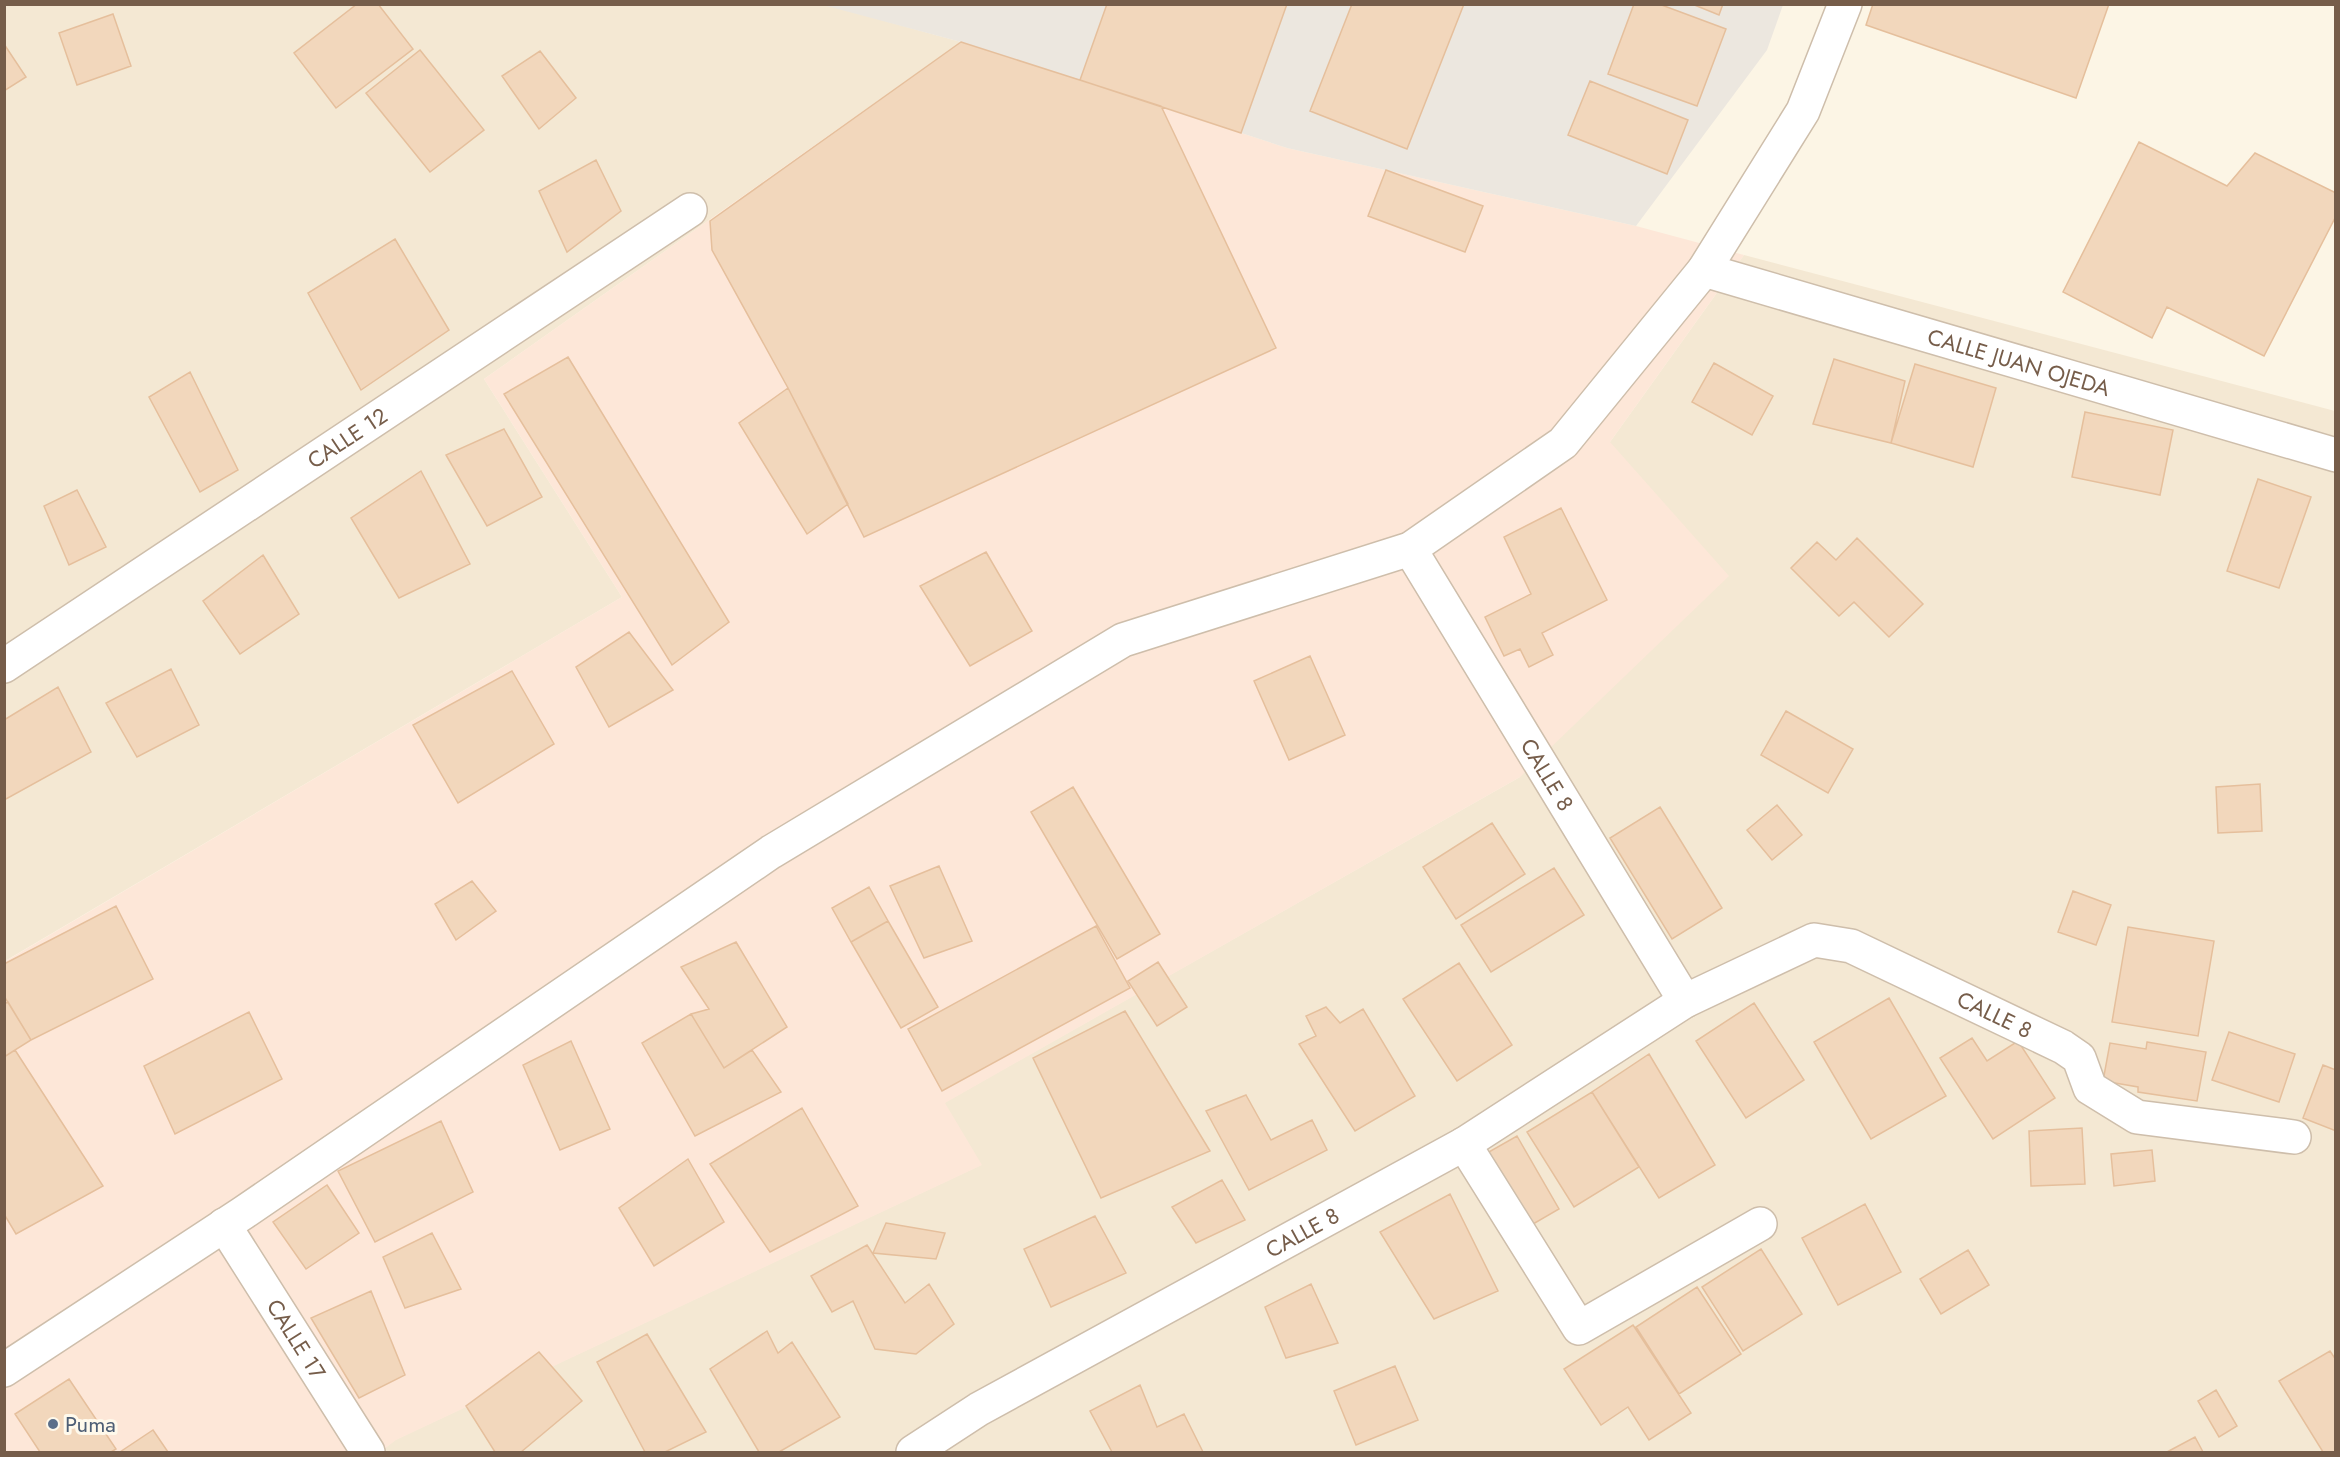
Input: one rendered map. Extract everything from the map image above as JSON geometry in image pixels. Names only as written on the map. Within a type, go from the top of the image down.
[{"type":"street","points":[[4,1370],[224,1226],[771,852],[1123,640],[1410,549],[1563,443],[1704,270],[1803,111],[1845,4]]},
{"type":"street","name":"CALLE 12","points":[[4,666],[690,210]]},
{"type":"street","name":"CALLE JUAN OJEDA","points":[[1704,270],[2336,455]]},
{"type":"street","name":"CALLE 8","points":[[1410,549],[1685,1000]]},
{"type":"street","name":"CALLE 8","points":[[913,1452],[979,1409],[1464,1144],[1685,1000],[1814,940],[1851,946],[2063,1047],[2079,1058],[2090,1088],[2138,1117],[2294,1137]]},
{"type":"street","points":[[1464,1144],[1579,1328],[1760,1224]]},
{"type":"street","name":"CALLE 17","points":[[224,1226],[368,1452]]},
{"type":"shaded area","points":[[823,4],[961,42],[484,379],[622,597],[5,961],[4,5]]},
{"type":"shaded area","points":[[823,5],[1783,5],[1767,50],[1636,226],[1287,148],[961,42]]},
{"type":"shaded area","points":[[961,42],[1287,148],[1636,226],[1744,255],[1610,442],[1729,576],[1520,777],[945,1103],[982,1165],[396,1440],[380,1452],[5,1452],[4,962],[622,597],[484,379]]},
{"type":"shaded area","points":[[1744,255],[2335,411],[2335,1452],[380,1452],[395,1440],[981,1165],[944,1103],[1520,777],[1610,442]]},
{"type":"building","points":[[357,4],[378,4],[413,49],[336,108],[294,53]]},
{"type":"building","points":[[1107,4],[1287,4],[1241,133],[1080,80]]},
{"type":"building","points":[[1352,4],[1464,4],[1407,149],[1310,111]]},
{"type":"building","points":[[1634,4],[1659,4],[1726,29],[1697,106],[1608,74]]},
{"type":"building","points":[[1692,4],[1723,4],[1719,15]]},
{"type":"building","points":[[1873,4],[2109,4],[2076,98],[1866,25]]},
{"type":"building","points":[[113,14],[131,66],[77,85],[59,33]]},
{"type":"building","points":[[961,42],[1161,106],[1276,348],[864,537],[788,388],[712,250],[710,221]]},
{"type":"building","points":[[4,44],[26,77],[4,91]]},
{"type":"building","points":[[420,50],[484,130],[430,172],[366,93]]},
{"type":"building","points":[[540,51],[576,98],[539,129],[502,76]]},
{"type":"building","points":[[1590,81],[1688,120],[1667,174],[1568,135]]},
{"type":"building","points":[[2139,142],[2227,186],[2255,153],[2336,193],[2336,216],[2264,356],[2167,307],[2152,338],[2063,292]]},
{"type":"building","points":[[596,160],[621,211],[567,252],[539,191]]},
{"type":"building","points":[[1386,170],[1483,206],[1465,252],[1368,216]]},
{"type":"building","points":[[395,239],[449,330],[361,390],[308,293]]},
{"type":"building","points":[[568,357],[729,622],[672,665],[504,394]]},
{"type":"building","points":[[1834,359],[1905,381],[1891,443],[1813,424]]},
{"type":"building","points":[[1714,363],[1773,396],[1752,435],[1692,402]]},
{"type":"building","points":[[1915,364],[1996,388],[1973,467],[1891,443]]},
{"type":"building","points":[[190,372],[238,470],[200,492],[149,397]]},
{"type":"building","points":[[788,388],[848,504],[807,534],[739,423]]},
{"type":"building","points":[[2085,412],[2173,430],[2160,495],[2072,477]]},
{"type":"building","points":[[504,429],[542,497],[487,526],[446,455]]},
{"type":"building","points":[[421,471],[470,564],[399,598],[351,518]]},
{"type":"building","points":[[2258,479],[2311,497],[2279,588],[2227,571]]},
{"type":"building","points":[[77,490],[106,547],[69,565],[44,506]]},
{"type":"building","points":[[1561,508],[1607,600],[1542,633],[1553,655],[1529,667],[1520,649],[1504,656],[1485,617],[1531,594],[1504,537]]},
{"type":"building","points":[[1857,538],[1923,604],[1889,637],[1854,602],[1839,616],[1791,568],[1817,542],[1836,560]]},
{"type":"building","points":[[986,552],[1032,631],[970,666],[920,586]]},
{"type":"building","points":[[263,555],[299,614],[240,654],[203,601]]},
{"type":"building","points":[[629,632],[673,690],[609,727],[576,667]]},
{"type":"building","points":[[1310,656],[1345,735],[1289,760],[1254,681]]},
{"type":"building","points":[[171,669],[199,725],[137,757],[106,703]]},
{"type":"building","points":[[512,671],[554,744],[458,803],[413,725]]},
{"type":"building","points":[[58,687],[91,752],[6,799],[4,796],[4,720]]},
{"type":"building","points":[[1786,711],[1853,749],[1828,793],[1761,755]]},
{"type":"building","points":[[2260,784],[2262,831],[2218,833],[2216,787]]},
{"type":"building","points":[[1073,787],[1160,934],[1117,959],[1031,812]]},
{"type":"building","points":[[1777,805],[1802,835],[1772,860],[1747,830]]},
{"type":"building","points":[[1660,807],[1722,908],[1672,939],[1610,838]]},
{"type":"building","points":[[1492,823],[1525,874],[1456,919],[1423,867]]},
{"type":"building","points":[[939,866],[972,941],[924,958],[890,886]]},
{"type":"building","points":[[1554,868],[1584,915],[1491,972],[1461,925]]},
{"type":"building","points":[[472,881],[496,911],[456,940],[435,904]]},
{"type":"building","points":[[869,887],[888,921],[851,942],[832,908]]},
{"type":"building","points":[[2073,891],[2111,905],[2096,945],[2058,932]]},
{"type":"building","points":[[116,906],[153,979],[31,1040],[4,996],[4,964]]},
{"type":"building","points":[[888,921],[938,1007],[901,1028],[851,942]]},
{"type":"building","points":[[1096,926],[1130,988],[942,1091],[908,1029]]},
{"type":"building","points":[[2128,927],[2214,941],[2198,1036],[2112,1022]]},
{"type":"building","points":[[736,942],[787,1027],[724,1068],[691,1014],[709,1009],[681,967]]},
{"type":"building","points":[[1158,962],[1187,1007],[1157,1026],[1128,981]]},
{"type":"building","points":[[1459,963],[1512,1045],[1457,1081],[1403,999]]},
{"type":"building","points":[[1889,998],[1946,1096],[1871,1139],[1814,1042]]},
{"type":"building","points":[[8,1002],[31,1040],[4,1057],[4,1004]]},
{"type":"building","points":[[1754,1003],[1804,1080],[1746,1118],[1696,1041]]},
{"type":"building","points":[[1326,1007],[1340,1023],[1363,1009],[1415,1096],[1355,1131],[1299,1044],[1316,1036],[1306,1016]]},
{"type":"building","points":[[1125,1011],[1210,1151],[1101,1198],[1033,1058]]},
{"type":"building","points":[[249,1012],[282,1079],[175,1134],[144,1066]]},
{"type":"building","points":[[691,1014],[724,1068],[752,1050],[781,1092],[695,1136],[642,1043]]},
{"type":"building","points":[[2229,1032],[2295,1054],[2279,1102],[2212,1080]]},
{"type":"building","points":[[1972,1038],[1987,1061],[2018,1041],[2055,1098],[1993,1139],[1940,1058]]},
{"type":"building","points":[[571,1041],[610,1129],[560,1150],[523,1065]]},
{"type":"building","points":[[2147,1042],[2206,1052],[2197,1101],[2138,1092],[2138,1087],[2103,1081],[2110,1043],[2146,1049]]},
{"type":"building","points":[[15,1050],[103,1186],[16,1234],[4,1214],[4,1057]]},
{"type":"building","points":[[1649,1054],[1715,1165],[1659,1198],[1592,1092]]},
{"type":"building","points":[[2323,1065],[2336,1070],[2336,1131],[2303,1118]]},
{"type":"building","points":[[1592,1092],[1639,1167],[1574,1207],[1527,1132]]},
{"type":"building","points":[[1246,1095],[1271,1140],[1312,1120],[1327,1150],[1249,1190],[1206,1111]]},
{"type":"building","points":[[802,1108],[858,1206],[770,1252],[710,1164]]},
{"type":"building","points":[[441,1121],[473,1192],[375,1242],[338,1171]]},
{"type":"building","points":[[2082,1128],[2085,1184],[2031,1186],[2029,1131]]},
{"type":"building","points":[[1517,1136],[1559,1209],[1528,1227],[1487,1153]]},
{"type":"building","points":[[2152,1150],[2155,1181],[2114,1186],[2111,1154]]},
{"type":"building","points":[[688,1159],[724,1222],[654,1266],[619,1208]]},
{"type":"building","points":[[1222,1180],[1245,1220],[1196,1243],[1172,1207]]},
{"type":"building","points":[[327,1185],[359,1233],[306,1269],[273,1222]]},
{"type":"building","points":[[1450,1194],[1498,1291],[1434,1319],[1380,1232]]},
{"type":"building","points":[[1865,1204],[1901,1272],[1838,1305],[1802,1238]]},
{"type":"building","points":[[1095,1216],[1126,1273],[1051,1307],[1024,1249]]},
{"type":"building","points":[[886,1223],[945,1233],[936,1259],[873,1253]]},
{"type":"building","points":[[432,1233],[461,1289],[405,1308],[383,1257]]},
{"type":"building","points":[[867,1245],[905,1303],[929,1284],[954,1324],[916,1354],[875,1349],[853,1301],[832,1312],[811,1276]]},
{"type":"building","points":[[1761,1249],[1802,1314],[1743,1351],[1702,1287]]},
{"type":"building","points":[[1968,1250],[1989,1285],[1941,1314],[1920,1279]]},
{"type":"building","points":[[1311,1284],[1338,1343],[1286,1358],[1265,1307]]},
{"type":"building","points":[[1697,1287],[1741,1354],[1679,1394],[1636,1327]]},
{"type":"building","points":[[371,1291],[405,1375],[359,1398],[311,1318]]},
{"type":"building","points":[[1633,1325],[1691,1413],[1649,1440],[1628,1407],[1601,1425],[1564,1369]]},
{"type":"building","points":[[767,1331],[778,1353],[792,1342],[840,1417],[779,1452],[759,1452],[710,1369]]},
{"type":"building","points":[[647,1334],[706,1432],[665,1452],[645,1452],[597,1362]]},
{"type":"building","points":[[2330,1351],[2336,1360],[2336,1452],[2323,1452],[2279,1381]]},
{"type":"building","points":[[539,1352],[582,1401],[521,1452],[495,1452],[466,1406]]},
{"type":"building","points":[[1395,1366],[1418,1420],[1356,1445],[1334,1391]]},
{"type":"building","points":[[69,1379],[116,1449],[111,1452],[40,1452],[15,1414]]},
{"type":"building","points":[[1140,1385],[1157,1427],[1184,1414],[1203,1452],[1112,1452],[1090,1411]]},
{"type":"building","points":[[2216,1390],[2237,1426],[2219,1437],[2198,1401]]},
{"type":"building","points":[[153,1430],[168,1452],[120,1452]]},
{"type":"building","points":[[2195,1437],[2203,1452],[2167,1452]]},
{"type":"place","name":"Puma","points":[[53,1424]]}]
